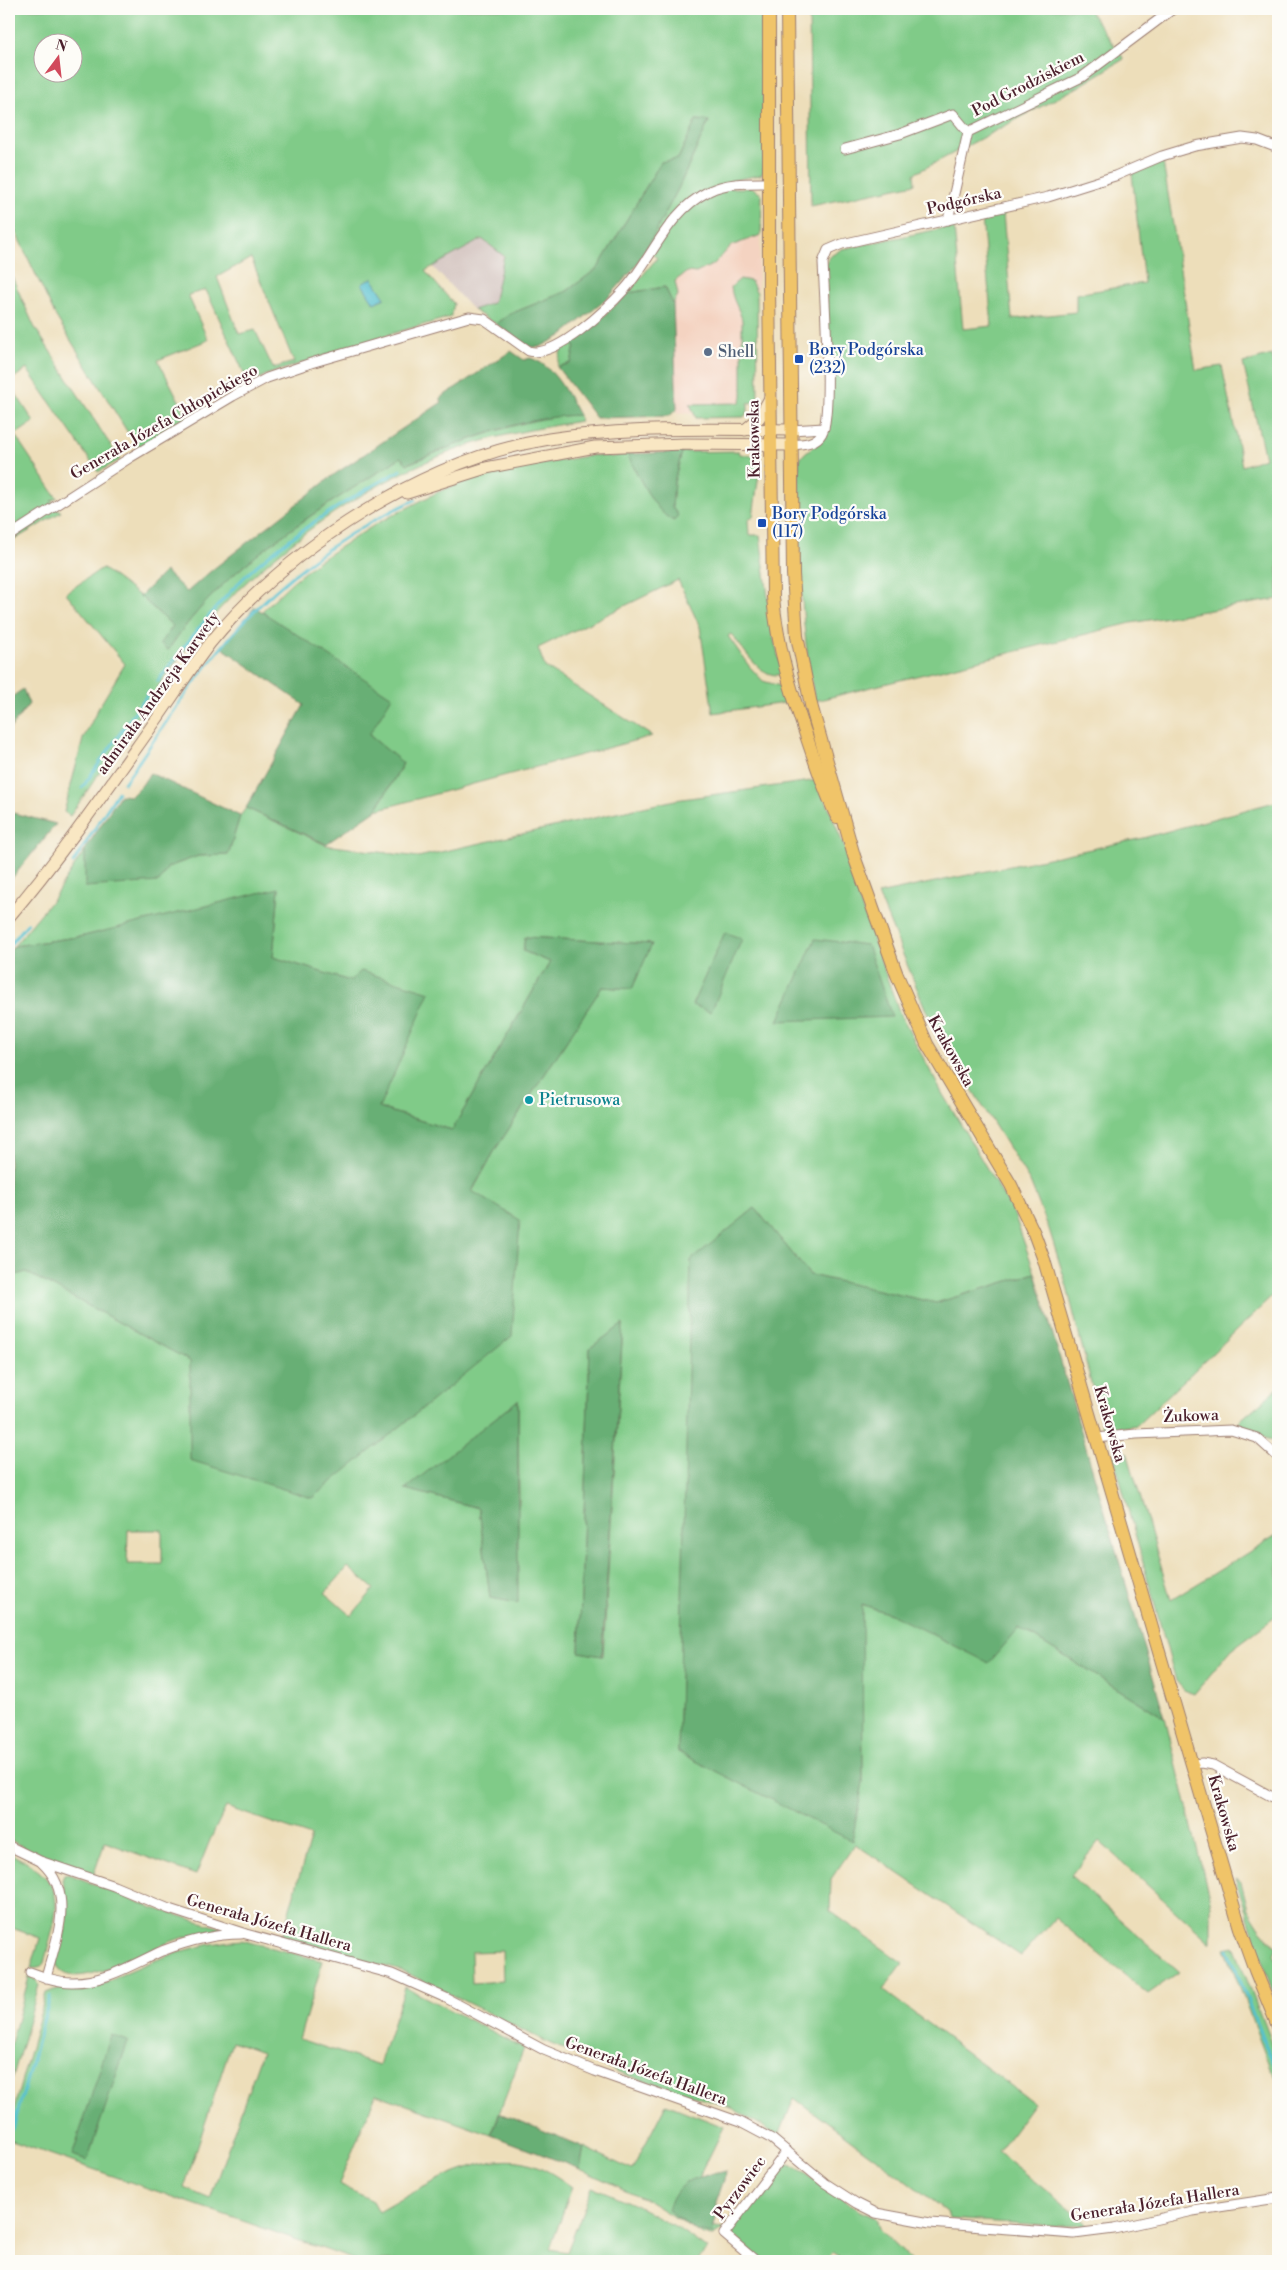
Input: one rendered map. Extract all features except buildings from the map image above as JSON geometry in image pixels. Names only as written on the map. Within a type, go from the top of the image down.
[{"type":"main road","name":"Krakowska","points":[[770,9],[770,444],[772,585],[778,644],[814,759],[854,856],[904,993],[920,1031],[1011,1185],[1034,1233],[1052,1284],[1098,1438],[1240,1928],[1254,1970],[1278,2026]]},
{"type":"main road","name":"Krakowska","points":[[786,9],[793,574],[797,636],[811,705],[854,856]]},
{"type":"main road","points":[[745,430],[759,418],[770,398]]},
{"type":"main road","name":"admirała Andrzeja Karwety","points":[[9,917],[58,859],[211,643],[241,608],[301,555],[332,533],[418,481],[450,467],[499,451],[546,440],[620,432],[791,430]]},
{"type":"main road","name":"admirała Andrzeja Karwety","points":[[386,500],[486,468],[594,448],[791,444]]},
{"type":"street","name":"Pod Grodziskiem","points":[[968,132],[1082,77],[1174,9]]},
{"type":"street","name":"Pod Grodziskiem","points":[[845,149],[900,134],[953,114],[968,132]]},
{"type":"street","name":"Pod Grodziskiem","points":[[948,220],[968,132]]},
{"type":"street","name":"Podgórska","points":[[824,428],[827,414],[823,262],[828,250],[842,244],[1048,197],[1115,176],[1162,156],[1195,146],[1242,138],[1257,140],[1278,148]]},
{"type":"street","name":"Generała Józefa Chłopickiego","points":[[9,536],[87,484],[233,396],[267,378],[290,370],[469,317],[484,320],[522,347],[537,352],[550,349],[576,333],[625,289],[658,238],[687,206],[709,191],[730,184],[769,183]]},
{"type":"street","points":[[791,430],[824,428],[822,434],[814,441],[791,444]]},
{"type":"street","name":"Żukowa","points":[[1098,1438],[1136,1434],[1231,1430],[1256,1438],[1278,1457]]},
{"type":"street","points":[[1193,1764],[1213,1765],[1278,1800]]},
{"type":"street","name":"Generała Józefa Hallera","points":[[9,1846],[40,1861],[114,1886],[169,1909],[246,1934],[392,1974],[446,1998],[544,2050],[595,2072],[740,2122],[760,2132],[787,2151],[825,2183],[876,2213],[930,2224],[1081,2233],[1114,2229],[1193,2211],[1278,2198]]},
{"type":"street","points":[[40,1861],[54,1876],[62,1902],[62,1916],[46,1978]]},
{"type":"street","points":[[30,1972],[60,1981],[87,1981],[110,1975],[197,1939],[225,1934],[246,1934]]},
{"type":"street","name":"Pyrzowiec","points":[[756,2261],[724,2234],[787,2151]]},
{"type":"shaded area","name":"Shell","points":[[761,235],[757,293],[754,285],[740,279],[731,287],[734,302],[740,310],[742,320],[742,397],[740,402],[691,409],[694,414],[677,413],[673,304],[678,295],[675,281],[687,272],[696,273],[714,264],[731,246]]},
{"type":"shaded area","points":[[482,239],[504,255],[493,303],[473,310],[432,266]]},
{"type":"green space","points":[[9,9],[727,9],[727,11],[732,9],[762,9],[764,172],[760,175],[729,181],[729,188],[753,188],[762,195],[761,235],[731,246],[714,264],[696,273],[687,272],[675,281],[678,295],[673,304],[665,287],[628,293],[657,258],[645,248],[678,189],[709,121],[696,120],[678,159],[661,162],[598,268],[567,291],[510,314],[496,324],[473,310],[493,303],[504,256],[482,239],[425,271],[454,304],[451,317],[387,335],[266,375],[249,384],[206,290],[188,295],[208,340],[158,360],[189,420],[138,449],[55,315],[9,218]],"holes":[[[251,258],[294,362],[273,368],[255,330],[239,334],[217,277]]]},
{"type":"green space","points":[[809,9],[1088,9],[1124,59],[1078,87],[914,174],[915,184],[811,206]]},
{"type":"green space","points":[[696,120],[709,121],[678,189],[635,267],[608,298],[561,336],[540,347],[529,347],[496,324],[510,314],[567,291],[598,268],[661,162],[678,159]]},
{"type":"green space","points":[[1163,162],[1196,370],[1222,366],[1242,466],[1265,458],[1243,363],[1272,355],[1276,376],[1278,376],[1278,599],[1131,623],[815,701],[806,641],[801,581],[799,461],[806,452],[825,437],[830,426],[826,264],[829,257],[842,249],[954,226],[963,329],[992,326],[982,218],[1003,213],[1012,319],[1076,312],[1076,294],[1144,283],[1132,174]]},
{"type":"green space","points":[[9,270],[34,326],[120,460],[98,472],[27,369],[9,381]]},
{"type":"green space","points":[[740,279],[751,281],[757,293],[758,402],[748,403],[748,411],[744,417],[696,418],[690,404],[736,403],[740,402],[742,397],[742,320],[731,287]]},
{"type":"green space","points":[[665,287],[673,304],[677,409],[669,416],[596,418],[557,367],[571,363],[575,346],[569,342],[605,315],[628,293]]},
{"type":"green space","points":[[569,342],[575,346],[571,363],[557,367],[561,351]]},
{"type":"green space","points":[[511,351],[524,360],[530,358],[538,361],[553,373],[579,415],[535,420],[513,426],[470,439],[407,464],[401,457],[305,520],[245,565],[191,619],[168,650],[160,643],[173,626],[140,596],[165,571],[187,592],[212,570],[335,474],[442,402],[440,398]]},
{"type":"green space","points":[[9,383],[34,422],[15,435],[57,498],[51,501],[61,512],[9,543]]},
{"type":"green space","points":[[560,415],[579,415],[580,421],[495,438],[443,455],[403,473],[363,495],[324,519],[287,547],[253,576],[194,639],[146,704],[70,816],[64,812],[83,739],[99,707],[125,664],[66,593],[102,568],[140,596],[173,626],[168,650],[191,619],[245,565],[305,520],[401,457],[408,464],[482,435]]},
{"type":"green space","points":[[739,451],[740,454],[753,456],[760,466],[753,517],[748,520],[749,535],[760,535],[773,636],[783,674],[767,673],[753,662],[731,634],[728,636],[749,666],[763,681],[787,688],[792,702],[713,713],[700,627],[678,580],[538,648],[545,667],[652,736],[376,810],[403,764],[369,735],[261,612],[291,583],[317,562],[376,524],[436,493],[476,476],[594,455],[612,457],[627,454],[640,479],[672,507],[674,482],[682,452]]},
{"type":"green space","points":[[682,452],[674,482],[672,507],[678,515],[674,521],[667,517],[653,502],[627,454]]},
{"type":"green space","points":[[255,607],[392,697],[369,735],[403,763],[376,810],[326,844],[246,808],[304,705],[221,647]]},
{"type":"green space","points":[[23,689],[29,704],[9,730],[9,699]]},
{"type":"green space","points":[[150,773],[240,816],[228,855],[198,856],[168,867],[159,882],[85,887],[85,850],[120,795],[131,796]]},
{"type":"green space","points":[[818,780],[856,877],[859,900],[900,1014],[942,1093],[1014,1214],[1035,1273],[936,1303],[810,1275],[755,1208],[692,1260],[678,1752],[863,1782],[861,1604],[893,1615],[1019,1628],[1165,1718],[1211,1905],[1211,1943],[1099,1841],[1071,1876],[1179,1972],[1148,1994],[1055,1918],[1021,1956],[855,1844],[831,1879],[830,1911],[903,1963],[883,1990],[1034,2103],[998,2152],[1089,2225],[1060,2226],[949,2219],[947,2211],[794,2098],[779,2136],[732,2108],[621,2073],[551,2044],[405,1972],[282,1936],[311,1836],[226,1807],[196,1875],[105,1842],[93,1876],[28,1850],[9,1839],[9,1277],[26,1272],[191,1361],[191,1461],[472,1192],[495,1150],[602,987],[632,989],[651,944],[525,937],[523,951],[550,962],[452,1130],[379,1108],[350,981],[273,957],[279,889],[84,936],[14,946],[52,900],[85,850],[86,887],[168,867],[198,856],[228,855],[240,816],[246,808],[326,845],[418,857],[675,800]],"holes":[[[623,1325],[603,1656],[579,1652],[590,1348]],[[518,1400],[519,1503],[490,1598],[479,1508],[406,1489]],[[128,1530],[162,1530],[162,1564],[127,1564]],[[348,1567],[374,1589],[351,1616],[325,1593]],[[502,1951],[503,1981],[472,1983],[471,1952]]]},
{"type":"green space","points":[[1278,801],[1278,1291],[1137,1425],[1103,1430],[1067,1287],[1049,1229],[1030,1182],[950,1054],[925,1008],[878,894],[1143,838]]},
{"type":"green space","points":[[9,812],[56,824],[9,882]]},
{"type":"green space","points":[[279,888],[273,957],[350,981],[361,971],[430,992],[379,1108],[452,1130],[550,962],[523,951],[525,937],[652,944],[632,989],[602,987],[495,1150],[472,1191],[520,1220],[512,1336],[312,1498],[190,1460],[190,1361],[26,1272],[9,1277],[9,952],[14,946],[84,936]]},
{"type":"green space","points":[[725,932],[742,939],[711,1012],[692,1005]]},
{"type":"green space","points":[[815,939],[867,945],[892,1017],[778,1021]]},
{"type":"green space","points":[[755,1208],[810,1275],[936,1303],[1035,1273],[1165,1718],[1019,1628],[989,1663],[893,1615],[862,1604],[863,1782],[852,1841],[678,1752],[691,1260]]},
{"type":"green space","points":[[623,1324],[602,1656],[579,1652],[590,1348]]},
{"type":"green space","points":[[1278,1388],[1278,1440],[1267,1439],[1238,1422]]},
{"type":"green space","points":[[518,1400],[518,1603],[490,1598],[479,1508],[405,1489]]},
{"type":"green space","points":[[1127,1452],[1171,1600],[1278,1534],[1278,1615],[1232,1649],[1194,1694],[1184,1690],[1176,1681],[1113,1455]]},
{"type":"green space","points":[[9,1853],[29,1864],[43,1875],[51,1886],[55,1898],[54,1926],[44,1963],[37,1968],[31,1968],[40,1938],[9,1927]]},
{"type":"green space","points":[[69,1874],[153,1908],[222,1928],[176,1940],[109,1969],[74,1976],[62,1972],[56,1962],[67,1919],[66,1896],[62,1880],[64,1875]]},
{"type":"green space","points":[[1235,1878],[1241,1882],[1248,1909],[1260,1928],[1277,1947],[1274,1954],[1276,1963],[1278,1963],[1278,1995],[1273,1993]]},
{"type":"green space","points":[[241,1940],[323,1961],[299,2039],[379,2065],[405,1987],[524,2048],[491,2135],[376,2094],[339,2184],[373,2201],[379,2212],[430,2184],[468,2168],[488,2162],[507,2160],[525,2162],[544,2169],[572,2187],[550,2249],[567,2252],[592,2187],[652,2214],[680,2230],[707,2249],[697,2261],[358,2261],[9,2140],[9,2126],[46,1993],[53,1990],[99,1985],[168,1956],[197,1947]],"holes":[[[232,2041],[262,2052],[210,2199],[184,2188]]]},
{"type":"green space","points":[[1234,1946],[1278,2061],[1278,2080],[1270,2068],[1225,1948]]},
{"type":"green space","points":[[29,1977],[36,1980],[39,1985],[9,2091],[9,2051]]},
{"type":"green space","points":[[111,2035],[128,2041],[87,2161],[72,2156]]},
{"type":"green space","points":[[666,2104],[724,2127],[684,2208],[708,2227],[724,2229],[711,2237],[703,2235],[645,2199],[580,2169],[584,2147],[632,2170]]},
{"type":"green space","points":[[500,2113],[584,2147],[580,2169],[491,2135]]},
{"type":"green space","points":[[785,2164],[796,2167],[860,2211],[876,2218],[880,2230],[912,2261],[846,2261],[833,2252],[826,2261],[762,2261],[730,2232]]},
{"type":"green space","points":[[725,2171],[724,2180],[716,2202],[716,2218],[712,2234],[696,2231],[668,2210],[672,2199],[683,2185],[696,2178]]},
{"type":"water","points":[[372,278],[385,298],[374,303],[362,284]]},
{"type":"waterway","points":[[158,681],[216,607],[255,567],[289,539],[325,514],[401,470]]},
{"type":"waterway","points":[[124,783],[203,671],[257,608],[293,576],[331,547],[393,510],[415,500]]},
{"type":"waterway","points":[[82,788],[149,692]]},
{"type":"waterway","points":[[73,863],[118,792]]},
{"type":"waterway","points":[[9,946],[28,923]]},
{"type":"waterway","points":[[1228,1949],[1264,2043],[1278,2071]]},
{"type":"waterway","points":[[13,2129],[50,1997]]},
{"type":"place","name":"Shell","points":[[708,352]]},
{"type":"place","name":"Bory Podgórska (232)","points":[[799,359]]},
{"type":"place","name":"Bory Podgórska (117)","points":[[762,523]]},
{"type":"place","name":"Pietrusowa","points":[[529,1100]]}]
